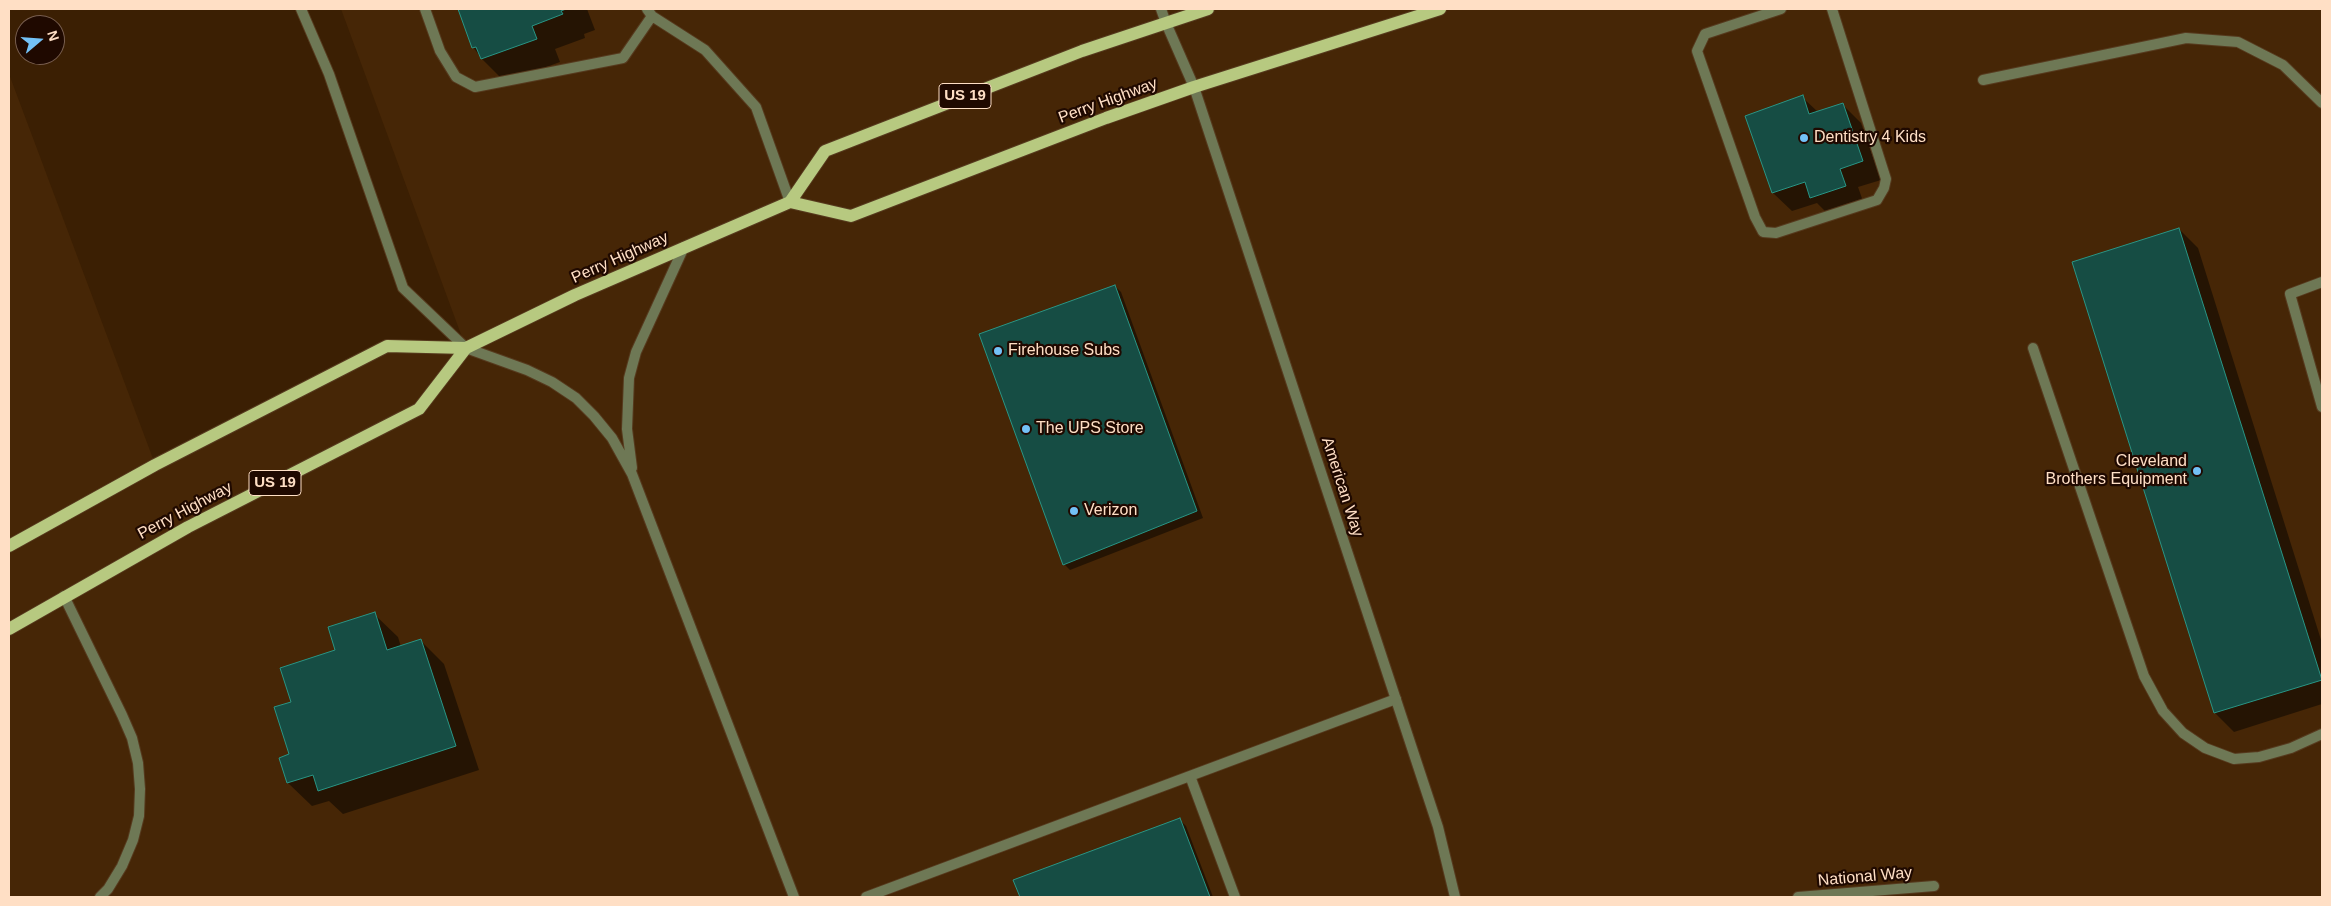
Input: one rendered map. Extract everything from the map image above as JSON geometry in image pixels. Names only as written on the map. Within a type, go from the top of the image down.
[{"type":"main road","name":"US 19","points":[[790,202],[825,150],[1082,51],[1208,9]]},
{"type":"main road","name":"Perry Highway","points":[[9,629],[188,527],[419,409],[466,348],[575,295],[684,247],[790,202],[851,216],[1002,156],[1194,87],[1440,9]]},
{"type":"main road","name":"Perry Highway","points":[[9,546],[155,465],[387,346],[466,348]]},
{"type":"street","points":[[300,9],[329,74],[403,288],[466,348],[527,370],[552,382],[576,398],[612,438],[632,474],[794,897]]},
{"type":"street","points":[[425,9],[440,51],[456,77],[475,87],[623,58],[649,13],[705,50],[756,107],[790,202]]},
{"type":"street","name":"American Way","points":[[1161,9],[1194,87],[1438,827],[1455,897]]},
{"type":"street","points":[[1781,9],[1705,34],[1697,51],[1755,217],[1763,232],[1776,233],[1877,200],[1884,188],[1886,179],[1832,9]]},
{"type":"street","points":[[1982,80],[2186,38],[2238,42],[2283,65],[2322,103]]},
{"type":"street","points":[[632,474],[627,429],[629,378],[636,352],[684,247]]},
{"type":"street","points":[[2322,282],[2290,294],[2322,406]]},
{"type":"street","points":[[2033,348],[2144,676],[2163,710],[2183,733],[2205,748],[2234,759],[2259,757],[2283,750],[2322,734]]},
{"type":"street","points":[[64,596],[122,715],[132,738],[138,763],[140,789],[139,816],[133,840],[122,866],[108,889],[100,897]]},
{"type":"street","points":[[866,897],[1396,699]]},
{"type":"street","points":[[1190,776],[1235,897]]},
{"type":"street","name":"National Way","points":[[1798,897],[1934,886]]},
{"type":"shaded area","points":[[341,9],[2322,9],[2322,897],[9,897],[9,74],[155,464],[387,346],[466,348]]},
{"type":"building","points":[[458,9],[566,9],[561,11],[563,14],[532,26],[537,39],[481,59],[476,47],[472,48]]},
{"type":"building","name":"Dentistry 4 Kids","points":[[1803,95],[1809,114],[1843,103],[1863,161],[1840,169],[1846,186],[1810,198],[1805,182],[1772,193],[1745,116]]},
{"type":"building","name":"Cleveland Brothers Equipment","points":[[2179,228],[2322,680],[2214,713],[2072,262]]},
{"type":"building","points":[[1115,285],[1197,511],[1063,565],[979,334]]},
{"type":"building","points":[[375,612],[387,650],[421,639],[456,746],[318,791],[313,775],[287,783],[279,758],[289,754],[274,707],[291,702],[280,668],[335,650],[328,627]]},
{"type":"building","points":[[1180,818],[1210,897],[1020,897],[1013,880]]},
{"type":"place","name":"Dentistry 4 Kids","points":[[1804,138]]},
{"type":"place","name":"Firehouse Subs","points":[[998,351]]},
{"type":"place","name":"The UPS Store","points":[[1026,429]]},
{"type":"place","name":"Cleveland Brothers Equipment","points":[[2197,471]]},
{"type":"place","name":"Verizon","points":[[1074,511]]}]
